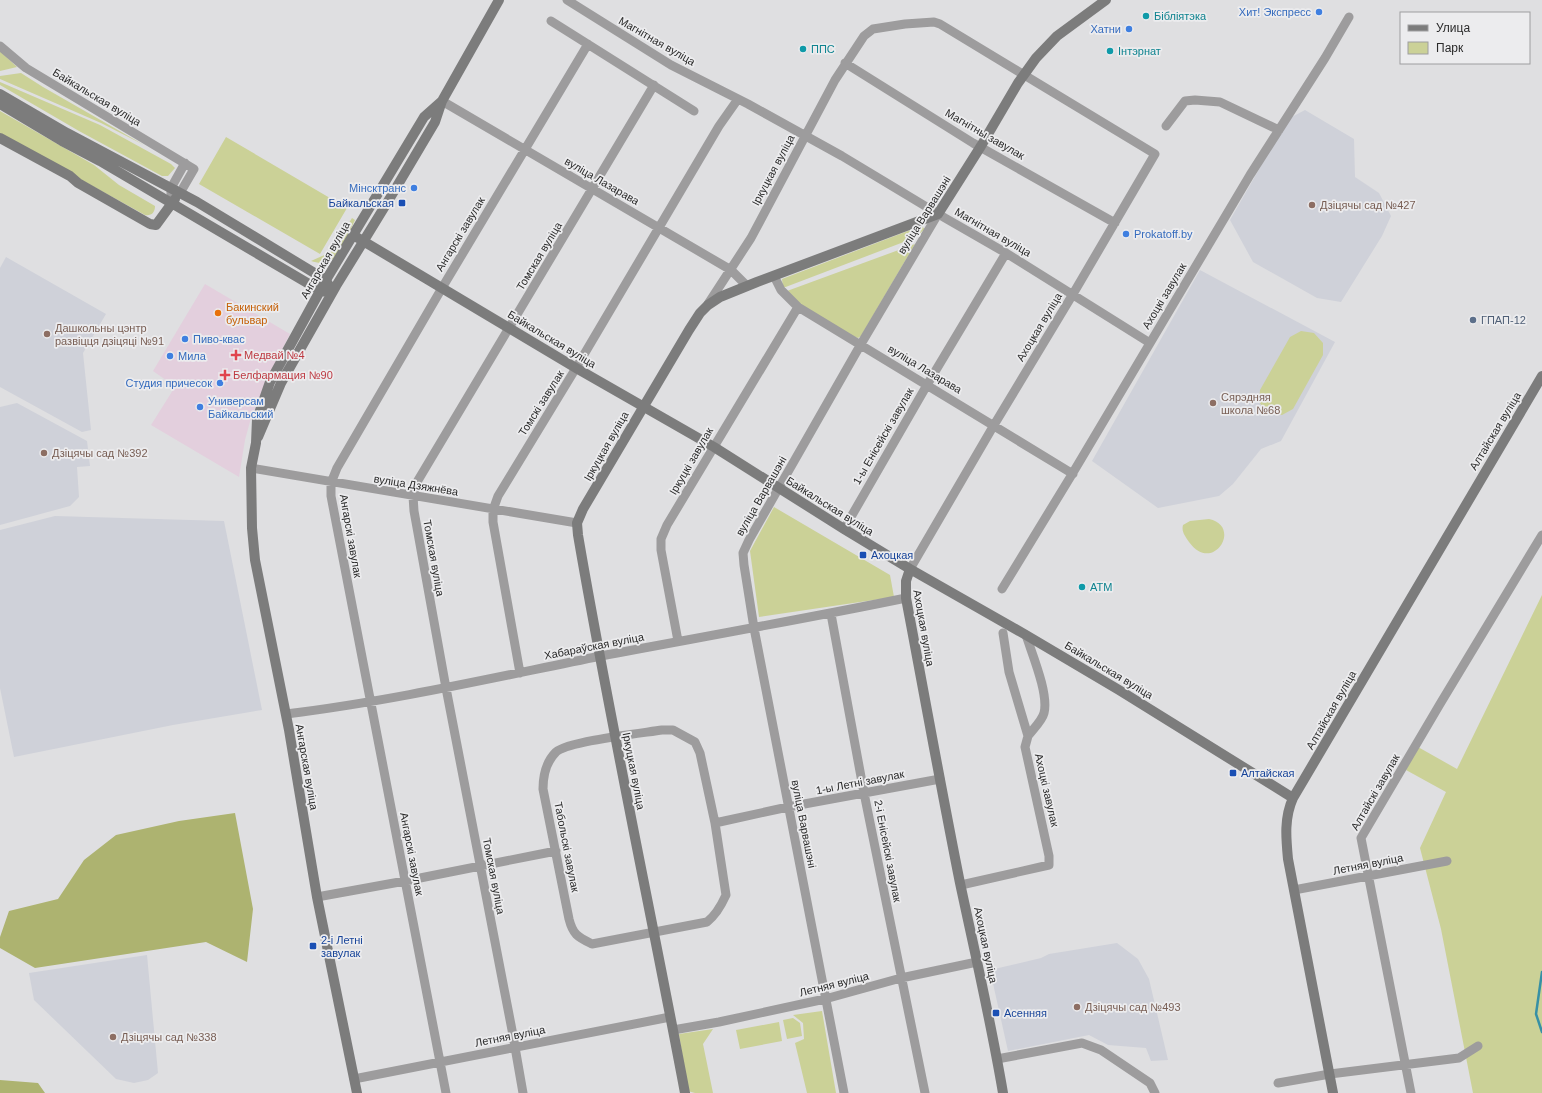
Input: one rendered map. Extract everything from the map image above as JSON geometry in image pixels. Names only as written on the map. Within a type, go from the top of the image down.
[{"type":"main road","name":"Ангарская вуліца","points":[[256,443],[281,383],[332,293],[435,122],[442,102],[499,0]]},
{"type":"main road","name":"вуліца Варвашэні","points":[[938,214],[1036,58],[1057,36],[1106,0]]},
{"type":"main road","points":[[0,94],[66,133],[180,193],[326,280],[332,293]]},
{"type":"main road","name":"Ангарская вуліца","points":[[357,1093],[317,896],[286,714],[256,560],[252,528],[251,468],[256,443],[257,419],[270,382],[326,280],[424,117],[442,102]]},
{"type":"main road","points":[[0,104],[321,291],[332,293]]},
{"type":"main road","name":"Байкальская вуліца","points":[[0,138],[70,176],[78,183],[150,224],[156,225],[180,193]]},
{"type":"main road","points":[[708,305],[720,297],[747,286],[938,214]]},
{"type":"main road","name":"Байкальская вуліца","points":[[353,235],[576,368],[714,447],[844,529],[1119,690],[1293,798]]},
{"type":"main road","name":"Іркуцкая вуліца","points":[[685,1093],[599,657],[577,523],[583,509],[643,406],[689,330],[708,305]]},
{"type":"main road","name":"Алтайская вуліца","points":[[1333,1093],[1294,890],[1286,837],[1289,808],[1293,798],[1542,376]]},
{"type":"main road","name":"Ахоцкая вуліца","points":[[910,569],[906,581],[906,598],[961,885],[998,1059],[1003,1093]]},
{"type":"street","name":"Магнітная вуліца","points":[[567,0],[671,65],[738,99],[842,156],[1006,253],[1150,342]]},
{"type":"street","name":"Ахоцкі завулак","points":[[1002,589],[1073,474],[1250,175],[1349,17]]},
{"type":"street","points":[[551,21],[694,111]]},
{"type":"street","name":"Іркуцкая вуліца","points":[[708,305],[751,238],[845,63],[864,36],[873,29],[905,24],[934,22],[940,24],[1024,75]]},
{"type":"street","name":"Ангарскі завулак","points":[[446,1093],[331,496],[331,483],[337,468],[442,288],[588,44]]},
{"type":"street","name":"Байкальская вуліца","points":[[0,46],[26,68],[194,169],[180,193]]},
{"type":"street","name":"Магнітны завулак","points":[[845,63],[981,146],[1115,223]]},
{"type":"street","name":"Ахоцкая вуліца","points":[[910,569],[1155,154],[1024,75]]},
{"type":"street","name":"Томская вуліца","points":[[523,1093],[446,688],[412,496],[417,482],[654,85]]},
{"type":"street","name":"Томскі завулак","points":[[520,673],[493,522],[493,510],[498,496],[576,368],[719,126],[738,99]]},
{"type":"street","points":[[1166,126],[1185,101],[1195,100],[1220,102],[1279,130]]},
{"type":"street","name":"вуліца Лазарава","points":[[442,102],[731,270],[747,286]]},
{"type":"street","points":[[172,203],[171,188],[185,164]]},
{"type":"street","name":"вуліца Варвашэні","points":[[844,1093],[754,628],[743,553],[778,488],[938,214]]},
{"type":"street","name":"1-ы Енісейскі завулак","points":[[844,529],[927,385],[1006,253]]},
{"type":"street","name":"вуліца Лазарава","points":[[774,276],[781,290],[798,307],[1073,474]]},
{"type":"street","name":"Іркуцкі завулак","points":[[678,641],[661,550],[661,539],[667,525],[798,307]]},
{"type":"street","name":"вуліца Дзяжнёва","points":[[251,468],[331,483],[577,523]]},
{"type":"street","name":"Алтайскі завулак","points":[[1411,1093],[1361,838],[1542,535]]},
{"type":"street","name":"Хабараўская вуліца","points":[[286,714],[446,688],[678,641],[831,614],[906,598]]},
{"type":"street","name":"2-і Енісейскі завулак","points":[[831,614],[864,793],[924,1093]]},
{"type":"street","name":"Ахоцкі завулак","points":[[961,885],[1048,865],[1049,856],[1025,747],[1028,736],[1009,672],[1003,633]]},
{"type":"street","points":[[1026,635],[1042,683],[1045,706],[1044,714],[1028,736]]},
{"type":"street","name":"Табольскі завулак","points":[[673,730],[695,742],[700,753],[715,823],[726,895],[714,917],[707,922],[592,944],[572,931],[543,789],[543,776],[548,764],[557,751],[564,748],[616,737],[673,730]]},
{"type":"street","name":"1-ы Летні завулак","points":[[715,823],[788,807],[940,779]]},
{"type":"street","points":[[317,896],[404,881],[556,851]]},
{"type":"street","name":"Летняя вуліца","points":[[1294,890],[1447,861]]},
{"type":"street","name":"Летняя вуліца","points":[[673,1030],[720,1022],[825,999],[901,978],[977,962]]},
{"type":"street","name":"Летняя вуліца","points":[[354,1079],[670,1018]]},
{"type":"street","points":[[998,1059],[1082,1043],[1101,1050],[1150,1083],[1155,1093]]},
{"type":"street","points":[[1278,1082],[1459,1058],[1478,1046]]},
{"type":"shaded area","name":"Дзіцячы сад №427","points":[[1305,110],[1354,139],[1355,177],[1379,193],[1391,216],[1382,236],[1341,302],[1317,298],[1253,262],[1230,220],[1288,119]]},
{"type":"shaded area","name":"Дашкольны цэнтр развіцця дзіцяці №91","points":[[6,257],[106,314],[83,353],[91,430],[82,432],[0,387],[0,268]]},
{"type":"shaded area","name":"Сярэдняя школа №68","points":[[1200,270],[1335,342],[1281,441],[1261,449],[1233,484],[1219,496],[1158,508],[1092,461]]},
{"type":"shaded area","points":[[205,284],[290,334],[268,377],[251,418],[245,440],[239,477],[151,425],[173,390],[173,385],[153,371]]},
{"type":"shaded area","name":"Дзіцячы сад №392","points":[[17,403],[87,441],[90,466],[77,467],[79,497],[70,506],[0,525],[0,407]]},
{"type":"shaded area","points":[[55,516],[224,521],[262,710],[173,725],[14,757],[0,688],[0,530]]},
{"type":"shaded area","name":"Дзіцячы сад №493","points":[[1117,943],[1138,959],[1149,979],[1168,1060],[1151,1061],[1146,1048],[1108,1045],[1089,1035],[1008,1051],[990,970],[1041,958],[1049,954]]},
{"type":"shaded area","name":"Дзіцячы сад №338","points":[[147,955],[158,1073],[148,1080],[134,1083],[116,1079],[34,1000],[29,973]]},
{"type":"green space","points":[[0,51],[17,67],[0,71]]},
{"type":"green space","points":[[21,73],[144,145],[101,123],[0,79],[0,76]]},
{"type":"green space","points":[[0,82],[100,125],[171,164],[175,168],[168,176],[162,176],[79,131],[0,85]]},
{"type":"green space","points":[[0,111],[94,165],[119,185],[155,206],[153,212],[149,215],[145,215],[0,135]]},
{"type":"green space","points":[[226,137],[347,208],[320,254],[199,184]]},
{"type":"green space","points":[[352,218],[355,220],[344,242],[333,258],[325,263],[311,261],[331,252]]},
{"type":"green space","points":[[921,226],[925,229],[909,240],[783,288],[782,279]]},
{"type":"green space","points":[[915,244],[861,336],[858,338],[799,305],[787,291]]},
{"type":"green space","points":[[1301,331],[1314,333],[1323,343],[1323,355],[1293,409],[1282,415],[1268,413],[1259,402],[1260,390],[1290,337]]},
{"type":"green space","points":[[774,507],[890,575],[894,597],[759,617],[750,551]]},
{"type":"green space","points":[[1209,519],[1219,523],[1224,530],[1224,538],[1221,546],[1215,551],[1207,553],[1198,551],[1189,542],[1184,534],[1183,525],[1190,521]]},
{"type":"green space","points":[[1542,595],[1542,1093],[1473,1093],[1441,929],[1420,848],[1446,792],[1406,770],[1418,747],[1457,769]]},
{"type":"green space","points":[[235,813],[253,909],[247,962],[206,942],[35,968],[0,948],[0,937],[9,911],[58,899],[84,860],[116,835],[179,821]]},
{"type":"green space","points":[[822,1011],[836,1093],[807,1093],[795,1043],[804,1039],[803,1023],[793,1015]]},
{"type":"green space","points":[[793,1018],[800,1023],[802,1036],[787,1039],[783,1020]]},
{"type":"green space","points":[[779,1022],[782,1041],[740,1049],[736,1030]]},
{"type":"green space","points":[[713,1029],[703,1044],[713,1093],[695,1093],[688,1091],[679,1034]]},
{"type":"green space","points":[[0,1080],[38,1083],[45,1093],[0,1093]]},
{"type":"waterway","points":[[1542,972],[1536,1014],[1542,1032]]},
{"type":"place","name":"Хит! Экспресс","points":[[1319,12]]},
{"type":"place","name":"Бібліятэка","points":[[1146,16]]},
{"type":"place","name":"Хатни","points":[[1129,29]]},
{"type":"place","name":"ППС","points":[[803,49]]},
{"type":"place","name":"Інтэрнат","points":[[1110,51]]},
{"type":"place","name":"Мінсктранс","points":[[414,188]]},
{"type":"place","name":"Байкальская","points":[[402,203]]},
{"type":"place","name":"Дзіцячы сад №427","points":[[1312,205]]},
{"type":"place","name":"Prokatoff.by","points":[[1126,234]]},
{"type":"place","name":"Бакинский бульвар","points":[[218,313]]},
{"type":"place","name":"ГПАП-12","points":[[1473,320]]},
{"type":"place","name":"Дашкольны цэнтр развіцця дзіцяці №91","points":[[47,334]]},
{"type":"place","name":"Пиво-квас","points":[[185,339]]},
{"type":"place","name":"Медвай №4","points":[[236,355]]},
{"type":"place","name":"Мила","points":[[170,356]]},
{"type":"place","name":"Белфармация №90","points":[[225,375]]},
{"type":"place","name":"Студия причесок","points":[[220,383]]},
{"type":"place","name":"Сярэдняя школа №68","points":[[1213,403]]},
{"type":"place","name":"Универсам Байкальский","points":[[200,407]]},
{"type":"place","name":"Дзіцячы сад №392","points":[[44,453]]},
{"type":"place","name":"Ахоцкая","points":[[863,555]]},
{"type":"place","name":"АТМ","points":[[1082,587]]},
{"type":"place","name":"Алтайская","points":[[1233,773]]},
{"type":"place","name":"2-і Летні завулак","points":[[313,946]]},
{"type":"place","name":"Дзіцячы сад №493","points":[[1077,1007]]},
{"type":"place","name":"Асенняя","points":[[996,1013]]},
{"type":"place","name":"Дзіцячы сад №338","points":[[113,1037]]}]
